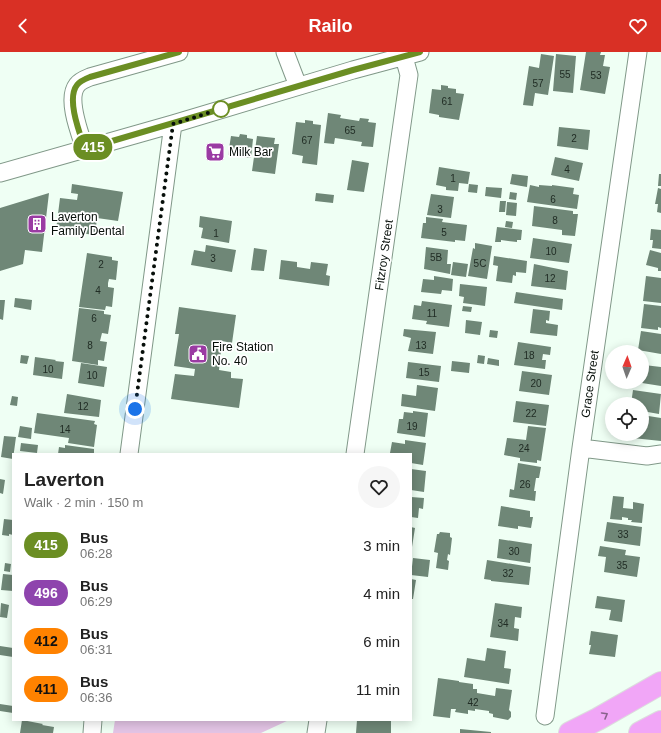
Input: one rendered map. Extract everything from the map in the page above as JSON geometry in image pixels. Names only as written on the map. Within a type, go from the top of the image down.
[{"type":"highway","points":[[570,733],[598,719],[661,683]]},
{"type":"highway","points":[[640,733],[661,722]]},
{"type":"street","points":[[85,149],[77,124],[73,103],[76,85],[90,77],[179,52]]},
{"type":"street","points":[[285,52],[298,86]]},
{"type":"street","points":[[0,173],[420,52]]},
{"type":"street","name":"Grace Street","points":[[545,716],[581,448],[638,52]]},
{"type":"street","name":"Fitzroy Street","points":[[355,453],[409,75],[404,57]]},
{"type":"street","points":[[129,453],[173,124]]},
{"type":"street","points":[[581,448],[647,456],[661,454]]},
{"type":"street","points":[[92,733],[93,721]]},
{"type":"street","points":[[316,733],[318,721]]},
{"type":"shaded area","points":[[115,721],[287,721],[261,733],[113,733]]},
{"type":"building","points":[[586,52],[601,52],[600,55],[605,55],[603,66],[610,67],[605,94],[580,90]]},
{"type":"building","points":[[541,54],[554,56],[548,95],[535,93],[533,106],[523,105],[529,66],[539,68]]},
{"type":"building","points":[[556,54],[576,56],[573,93],[553,91]]},
{"type":"building","points":[[441,85],[456,89],[456,93],[464,94],[459,120],[439,117],[439,115],[429,113],[432,89],[441,90]]},
{"type":"building","points":[[328,113],[341,115],[340,118],[359,121],[360,118],[369,119],[368,122],[376,123],[373,147],[361,146],[362,142],[335,138],[334,144],[324,143]]},
{"type":"building","points":[[305,120],[313,121],[313,124],[321,125],[317,165],[302,163],[303,156],[292,154],[296,122],[305,123]]},
{"type":"building","points":[[559,127],[590,130],[588,150],[557,146]]},
{"type":"building","points":[[240,134],[247,135],[247,138],[253,139],[251,158],[228,155],[231,136],[239,137]]},
{"type":"building","points":[[257,136],[275,138],[274,144],[279,144],[275,174],[252,171]]},
{"type":"building","points":[[555,157],[583,163],[579,181],[551,175]]},
{"type":"building","points":[[352,160],[369,163],[364,192],[347,190]]},
{"type":"building","points":[[439,167],[470,172],[468,184],[459,183],[458,191],[446,190],[446,187],[436,185]]},
{"type":"building","points":[[512,174],[528,176],[527,187],[510,184]]},
{"type":"building","points":[[659,174],[661,174],[661,186],[658,186]]},
{"type":"building","points":[[72,184],[123,192],[118,221],[97,218],[95,235],[56,230],[60,198],[77,200],[78,194],[71,193]]},
{"type":"building","points":[[469,184],[478,185],[477,193],[468,192]]},
{"type":"building","points":[[530,185],[539,187],[539,185],[552,185],[574,188],[573,194],[579,195],[577,209],[527,202]]},
{"type":"building","points":[[486,187],[502,188],[501,198],[485,196]]},
{"type":"building","points":[[658,188],[661,189],[661,213],[657,212],[658,204],[655,204]]},
{"type":"building","points":[[510,192],[517,193],[516,200],[509,199]]},
{"type":"building","points":[[49,193],[42,252],[25,250],[23,264],[0,271],[0,208]]},
{"type":"building","points":[[316,193],[334,195],[333,203],[315,201]]},
{"type":"building","points":[[431,194],[454,197],[451,218],[427,215]]},
{"type":"building","points":[[500,201],[506,201],[505,212],[499,212]]},
{"type":"building","points":[[507,202],[517,203],[516,216],[506,215]]},
{"type":"building","points":[[534,206],[573,211],[573,214],[578,214],[575,236],[562,235],[562,230],[532,226]]},
{"type":"building","points":[[200,216],[232,221],[229,243],[201,238],[203,228],[199,227]]},
{"type":"building","points":[[426,217],[443,219],[442,222],[467,225],[465,241],[455,240],[455,242],[421,238],[423,223],[426,223]]},
{"type":"building","points":[[506,221],[513,222],[512,228],[505,227]]},
{"type":"building","points":[[497,227],[522,230],[521,240],[517,240],[517,242],[501,240],[501,242],[495,242]]},
{"type":"building","points":[[651,229],[661,230],[661,249],[652,248],[653,240],[650,240]]},
{"type":"building","points":[[533,238],[572,244],[569,263],[530,258]]},
{"type":"building","points":[[475,243],[492,246],[487,279],[468,276],[473,248],[475,249]]},
{"type":"building","points":[[206,245],[236,250],[232,272],[191,265],[194,250],[205,252]]},
{"type":"building","points":[[426,247],[448,250],[447,264],[451,264],[450,274],[424,269]]},
{"type":"building","points":[[254,248],[267,250],[264,271],[251,270]]},
{"type":"building","points":[[650,250],[661,253],[661,271],[658,271],[658,268],[646,265]]},
{"type":"building","points":[[87,253],[112,257],[112,260],[118,261],[116,280],[109,279],[108,283],[108,287],[114,288],[112,307],[106,306],[105,310],[79,307]]},
{"type":"building","points":[[494,256],[527,261],[526,273],[516,272],[516,276],[513,275],[512,283],[496,281],[498,266],[493,265]]},
{"type":"building","points":[[281,260],[297,262],[297,267],[310,269],[311,262],[328,264],[326,275],[330,276],[329,286],[279,279]]},
{"type":"building","points":[[453,262],[468,264],[466,277],[451,275]]},
{"type":"building","points":[[534,264],[568,271],[566,290],[531,286]]},
{"type":"building","points":[[434,276],[453,279],[452,291],[442,290],[441,294],[421,292],[423,279],[434,280]]},
{"type":"building","points":[[646,276],[661,278],[661,303],[643,301]]},
{"type":"building","points":[[460,284],[487,287],[485,306],[463,303],[464,297],[459,296]]},
{"type":"building","points":[[516,292],[563,299],[562,310],[514,303]]},
{"type":"building","points":[[15,298],[32,300],[31,310],[14,307]]},
{"type":"building","points":[[0,300],[5,300],[3,320],[0,319]]},
{"type":"building","points":[[422,301],[452,305],[449,327],[426,324],[427,321],[412,319],[414,305],[421,306]]},
{"type":"building","points":[[644,304],[661,306],[661,328],[658,327],[658,330],[641,328]]},
{"type":"building","points":[[463,306],[472,307],[471,312],[462,311]]},
{"type":"building","name":"Fire Station No. 40","points":[[179,307],[236,315],[232,343],[222,341],[219,370],[231,372],[231,378],[243,379],[239,408],[171,399],[175,374],[194,376],[195,369],[174,366],[179,334],[175,334]]},
{"type":"building","points":[[79,308],[104,311],[104,314],[111,315],[108,334],[102,333],[100,341],[107,342],[104,361],[98,360],[98,365],[72,361]]},
{"type":"building","points":[[533,309],[550,311],[549,321],[546,320],[546,323],[558,325],[557,336],[530,333]]},
{"type":"building","points":[[466,320],[482,322],[480,335],[465,333]]},
{"type":"building","points":[[404,329],[436,332],[433,354],[408,351],[411,338],[403,336]]},
{"type":"building","points":[[490,330],[498,331],[497,338],[489,337]]},
{"type":"building","points":[[641,331],[661,334],[661,354],[649,352],[649,345],[639,345]]},
{"type":"building","points":[[518,342],[551,347],[550,355],[543,354],[542,360],[546,360],[545,369],[514,365]]},
{"type":"building","points":[[21,355],[29,356],[27,364],[20,363]]},
{"type":"building","points":[[478,355],[485,356],[484,364],[477,363]]},
{"type":"building","points":[[35,357],[64,362],[62,379],[33,375]]},
{"type":"building","points":[[488,358],[499,360],[499,366],[487,364]]},
{"type":"building","points":[[452,361],[470,363],[469,373],[451,371]]},
{"type":"building","points":[[408,362],[441,366],[439,382],[406,378]]},
{"type":"building","points":[[81,363],[107,367],[104,387],[78,383]]},
{"type":"building","points":[[649,366],[661,367],[661,386],[649,384]]},
{"type":"building","points":[[522,371],[552,375],[549,395],[519,391]]},
{"type":"building","points":[[417,385],[438,388],[435,411],[401,406],[402,394],[416,396]]},
{"type":"building","points":[[633,390],[661,394],[659,414],[649,412],[649,397],[632,397]]},
{"type":"building","points":[[67,394],[101,400],[99,417],[64,413]]},
{"type":"building","points":[[12,396],[18,397],[17,406],[10,405]]},
{"type":"building","points":[[516,401],[549,405],[546,426],[513,422]]},
{"type":"building","points":[[413,411],[428,413],[425,437],[397,433],[399,419],[403,419],[404,412],[413,413]]},
{"type":"building","points":[[37,413],[95,421],[94,424],[97,425],[94,447],[68,443],[69,438],[34,433]]},
{"type":"building","points":[[649,416],[661,418],[661,441],[649,440]]},
{"type":"building","points":[[20,426],[32,428],[31,439],[18,437]]},
{"type":"building","points":[[528,426],[546,428],[541,461],[537,460],[537,463],[520,461],[520,458],[504,455],[507,438],[526,440]]},
{"type":"building","points":[[4,436],[16,437],[12,459],[1,457]]},
{"type":"building","points":[[405,440],[426,443],[423,465],[412,463],[412,453],[390,453],[392,442],[405,444]]},
{"type":"building","points":[[21,443],[38,445],[37,453],[20,451]]},
{"type":"building","points":[[65,445],[94,449],[94,453],[58,453],[59,447],[65,448]]},
{"type":"building","points":[[518,463],[541,467],[539,478],[536,478],[534,491],[536,491],[535,501],[509,497],[510,489],[514,490]]},
{"type":"building","points":[[412,469],[426,471],[424,492],[412,490]]},
{"type":"building","points":[[0,479],[5,480],[3,494],[0,493]]},
{"type":"building","points":[[613,496],[624,497],[623,508],[633,509],[633,502],[644,504],[642,523],[631,522],[632,520],[622,517],[622,520],[610,519]]},
{"type":"building","points":[[412,497],[424,498],[423,509],[419,508],[418,518],[412,517]]},
{"type":"building","points":[[501,506],[530,511],[530,517],[533,517],[531,528],[518,526],[518,529],[498,526]]},
{"type":"building","points":[[4,519],[12,520],[12,535],[2,535]]},
{"type":"building","points":[[607,522],[642,527],[640,546],[604,541]]},
{"type":"building","points":[[412,527],[415,528],[412,547]]},
{"type":"building","points":[[440,532],[450,533],[450,537],[452,538],[450,555],[448,554],[447,560],[449,561],[448,570],[436,568],[438,553],[434,552],[437,534]]},
{"type":"building","points":[[499,539],[532,544],[530,563],[497,558]]},
{"type":"building","points":[[600,546],[626,550],[625,555],[640,557],[637,577],[604,572],[606,557],[598,556]]},
{"type":"building","points":[[413,558],[430,560],[428,577],[412,575]]},
{"type":"building","points":[[487,560],[531,567],[529,585],[484,579]]},
{"type":"building","points":[[5,563],[11,564],[10,572],[4,571]]},
{"type":"building","points":[[3,574],[12,575],[12,591],[1,590]]},
{"type":"building","points":[[412,579],[416,580],[412,599]]},
{"type":"building","points":[[597,596],[625,600],[622,622],[609,620],[611,610],[595,608]]},
{"type":"building","points":[[1,603],[9,605],[7,618],[0,617]]},
{"type":"building","points":[[495,603],[522,607],[521,618],[515,617],[514,628],[519,629],[518,641],[490,637]]},
{"type":"building","points":[[591,631],[618,635],[615,657],[589,654],[591,645],[589,645]]},
{"type":"building","points":[[0,646],[12,648],[12,657],[0,655]]},
{"type":"building","points":[[487,648],[506,651],[504,668],[511,669],[509,684],[464,677],[467,658],[485,661]]},
{"type":"building","points":[[438,678],[473,684],[473,689],[477,689],[477,693],[495,696],[496,688],[512,690],[509,710],[511,712],[511,717],[508,720],[493,717],[493,714],[489,713],[489,711],[475,709],[475,711],[468,710],[468,714],[455,712],[456,709],[451,709],[450,718],[433,716]]},
{"type":"building","points":[[0,704],[12,706],[12,713],[0,711]]},
{"type":"building","points":[[22,721],[54,727],[53,733],[20,733]]},
{"type":"building","points":[[357,721],[391,721],[391,733],[356,733]]},
{"type":"building","points":[[460,729],[491,732],[491,733],[460,733]]},
{"type":"bus line","name":"415","points":[[179,52],[90,77],[76,85],[73,103],[77,124],[85,149],[370,65],[420,52]]},
{"type":"place","name":"Milk Bar","points":[[215,152]]},
{"type":"place","name":"Laverton Family Dental","points":[[37,224]]},
{"type":"place","name":"Fire Station No. 40","points":[[198,354]]},
{"type":"route","points":[[135,409],[173,124],[221,109]]}]
